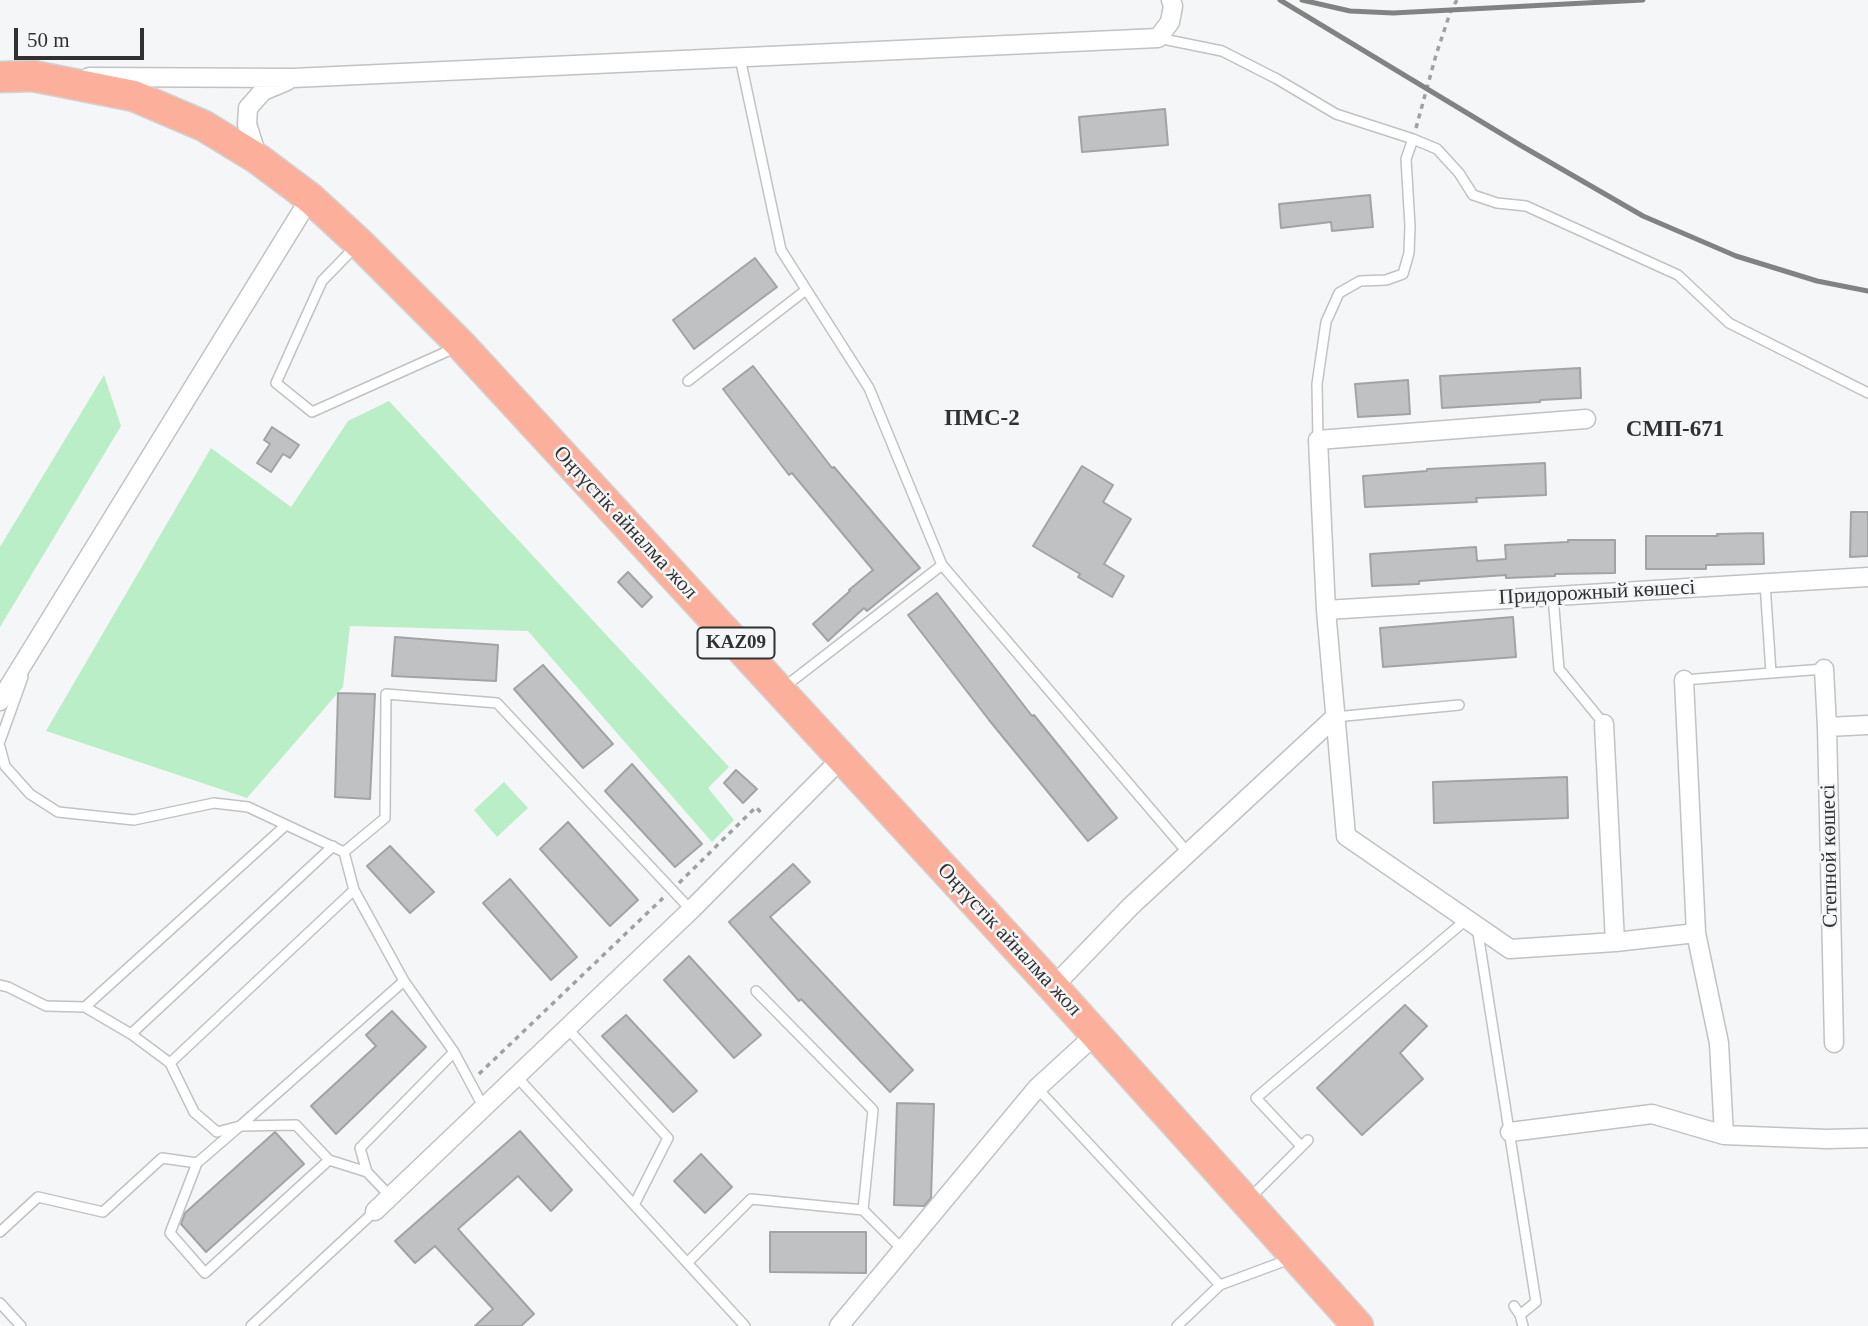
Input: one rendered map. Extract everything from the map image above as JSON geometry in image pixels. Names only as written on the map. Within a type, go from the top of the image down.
[{"type":"highway","name":"Оңтүстік айналма жол","points":[[0,77],[33,76],[134,96],[204,126],[258,159],[310,198],[359,243],[461,345],[780,690],[1096,1034],[1358,1326]]},
{"type":"street","points":[[33,76],[293,78],[1158,38],[1170,22],[1173,6],[1171,0]]},
{"type":"street","points":[[258,159],[247,124],[248,108],[263,91],[293,78]]},
{"type":"street","points":[[0,701],[310,198]]},
{"type":"street","points":[[1586,419],[1318,440],[1326,610],[1346,836],[1510,949],[1696,933]]},
{"type":"street","name":"Придорожный көшесі","points":[[1326,610],[1868,577]]},
{"type":"street","name":"Степной көшесі","points":[[1824,669],[1834,1043]]},
{"type":"street","points":[[1684,680],[1696,933],[1719,1043],[1724,1135]]},
{"type":"street","points":[[1053,987],[1131,906],[1335,717]]},
{"type":"street","points":[[1604,724],[1615,942]]},
{"type":"street","points":[[1827,727],[1868,725]]},
{"type":"street","points":[[375,1211],[691,910],[842,758]]},
{"type":"street","points":[[839,1326],[1037,1088],[1096,1034]]},
{"type":"street","points":[[1510,1132],[1652,1114],[1724,1135],[1868,1138]]},
{"type":"lane","points":[[1158,38],[1222,51],[1336,114],[1437,149],[1459,173],[1473,195],[1497,203],[1526,206],[1678,275],[1728,323],[1868,393]]},
{"type":"lane","points":[[740,58],[781,250],[869,388],[942,565],[1188,853]]},
{"type":"lane","points":[[1318,440],[1317,384],[1324,334],[1326,321],[1339,293],[1360,281],[1386,280],[1403,274],[1409,253],[1410,226],[1405,159],[1413,139]]},
{"type":"lane","points":[[359,243],[322,281],[276,383],[312,412],[461,345]]},
{"type":"lane","points":[[688,381],[806,290]]},
{"type":"lane","points":[[780,690],[942,565]]},
{"type":"lane","points":[[1765,583],[1771,673]]},
{"type":"lane","points":[[1553,596],[1559,669],[1604,724]]},
{"type":"lane","points":[[0,741],[35,644]]},
{"type":"lane","points":[[1684,680],[1824,669]]},
{"type":"lane","points":[[344,852],[385,818],[386,694],[497,703],[691,910]]},
{"type":"lane","points":[[1335,717],[1459,705]]},
{"type":"lane","points":[[0,747],[5,766],[30,794],[58,811],[134,820],[214,803],[248,807],[344,852],[354,890],[404,981],[454,1052],[484,1108]]},
{"type":"lane","points":[[85,1007],[286,825]]},
{"type":"lane","points":[[131,1034],[333,846]]},
{"type":"lane","points":[[170,1063],[354,890]]},
{"type":"lane","points":[[1247,1202],[1305,1143],[1255,1098],[1472,922],[1510,1132],[1536,1302],[1520,1315]]},
{"type":"lane","points":[[329,1160],[205,1273],[170,1233],[197,1163],[404,981]]},
{"type":"lane","points":[[0,985],[46,1006],[85,1007],[131,1034],[170,1063],[194,1112],[217,1132],[240,1126],[296,1125],[329,1160],[367,1172]]},
{"type":"lane","points":[[756,991],[873,1110],[863,1210]]},
{"type":"lane","points":[[568,1028],[668,1138],[634,1205]]},
{"type":"lane","points":[[390,1196],[367,1172],[360,1147],[454,1052]]},
{"type":"lane","points":[[517,1077],[745,1326]]},
{"type":"lane","points":[[1037,1088],[1220,1285]]},
{"type":"lane","points":[[0,1232],[38,1196],[103,1212],[162,1158],[197,1163]]},
{"type":"lane","points":[[687,1263],[751,1199],[863,1210],[902,1249]]},
{"type":"lane","points":[[251,1326],[375,1211]]},
{"type":"lane","points":[[1177,1326],[1220,1285],[1296,1257]]},
{"type":"lane","points":[[0,1303],[21,1326]]},
{"type":"lane","points":[[1514,1306],[1523,1326]]},
{"type":"path","points":[[1413,139],[1436,55],[1457,0]]},
{"type":"path","points":[[470,1083],[756,807],[774,827]]},
{"type":"green space","points":[[104,375],[121,426],[0,627],[0,547]]},
{"type":"green space","points":[[389,401],[729,767],[708,788],[734,820],[712,842],[528,631],[350,626],[343,687],[247,798],[46,731],[211,448],[291,507],[348,421]]},
{"type":"green space","points":[[504,782],[528,808],[497,837],[474,810]]},
{"type":"building","points":[[1165,109],[1168,145],[1082,152],[1079,117]]},
{"type":"building","points":[[1370,195],[1373,227],[1332,231],[1331,222],[1281,228],[1279,204]]},
{"type":"building","points":[[755,258],[777,287],[694,349],[673,320]]},
{"type":"building","points":[[753,366],[832,468],[834,467],[920,568],[867,611],[864,608],[828,641],[813,624],[873,570],[792,473],[789,475],[723,389]]},
{"type":"building","points":[[1580,368],[1581,398],[1442,408],[1440,376]]},
{"type":"building","points":[[1408,380],[1410,414],[1358,417],[1355,384]]},
{"type":"building","points":[[272,427],[299,445],[290,458],[283,454],[271,472],[257,463],[270,444],[264,440]]},
{"type":"building","points":[[1545,463],[1546,495],[1476,498],[1477,502],[1365,507],[1363,476],[1427,469]]},
{"type":"building","points":[[1082,466],[1113,485],[1103,502],[1131,519],[1104,564],[1124,576],[1112,597],[1033,546]]},
{"type":"building","points":[[1851,512],[1868,512],[1868,556],[1850,557]]},
{"type":"building","points":[[1763,533],[1764,564],[1706,565],[1706,569],[1646,569],[1646,536]]},
{"type":"building","points":[[1568,540],[1615,540],[1615,573],[1506,578],[1506,575],[1372,586],[1370,554],[1476,547],[1477,561],[1506,559],[1505,545]]},
{"type":"building","points":[[628,572],[652,597],[642,607],[618,582]]},
{"type":"building","points":[[937,593],[1032,716],[1034,715],[1117,818],[1088,841],[908,615]]},
{"type":"building","points":[[1513,617],[1516,657],[1383,667],[1380,628]]},
{"type":"building","points":[[395,637],[498,645],[496,681],[392,676]]},
{"type":"building","points":[[543,665],[613,744],[583,768],[514,689]]},
{"type":"building","points":[[338,693],[375,694],[370,799],[335,797]]},
{"type":"building","points":[[632,764],[702,844],[675,867],[605,791]]},
{"type":"building","points":[[736,770],[757,789],[743,803],[724,783]]},
{"type":"building","points":[[1567,777],[1568,818],[1434,823],[1433,782]]},
{"type":"building","points":[[568,822],[638,900],[610,926],[540,849]]},
{"type":"building","points":[[390,846],[434,892],[410,913],[367,866]]},
{"type":"building","points":[[793,864],[810,882],[770,917],[913,1070],[890,1092],[801,999],[799,1001],[729,922]]},
{"type":"building","points":[[510,879],[577,957],[551,980],[483,903]]},
{"type":"building","points":[[689,956],[761,1035],[734,1058],[664,980]]},
{"type":"building","points":[[1405,1005],[1427,1026],[1400,1053],[1423,1079],[1362,1135],[1317,1088]]},
{"type":"building","points":[[392,1011],[426,1047],[336,1134],[311,1106],[376,1046],[366,1035]]},
{"type":"building","points":[[626,1015],[697,1091],[673,1112],[602,1036]]},
{"type":"building","points":[[897,1103],[934,1104],[931,1198],[924,1206],[894,1205]]},
{"type":"building","points":[[520,1131],[572,1190],[551,1211],[518,1176],[458,1229],[534,1314],[521,1326],[475,1326],[493,1309],[435,1246],[415,1263],[395,1241]]},
{"type":"building","points":[[275,1132],[304,1164],[206,1252],[181,1224],[185,1213]]},
{"type":"building","points":[[701,1154],[732,1187],[705,1213],[674,1181]]},
{"type":"building","points":[[770,1232],[866,1232],[866,1273],[770,1272]]},
{"type":"railway","points":[[1280,0],[1643,216],[1736,256],[1817,281],[1868,291]]},
{"type":"railway","points":[[1302,0],[1350,11],[1393,13],[1643,0]]},
{"type":"district","name":"ПМС-2","points":[[982,419]]},
{"type":"district","name":"СМП-671","points":[[1675,430]]}]
